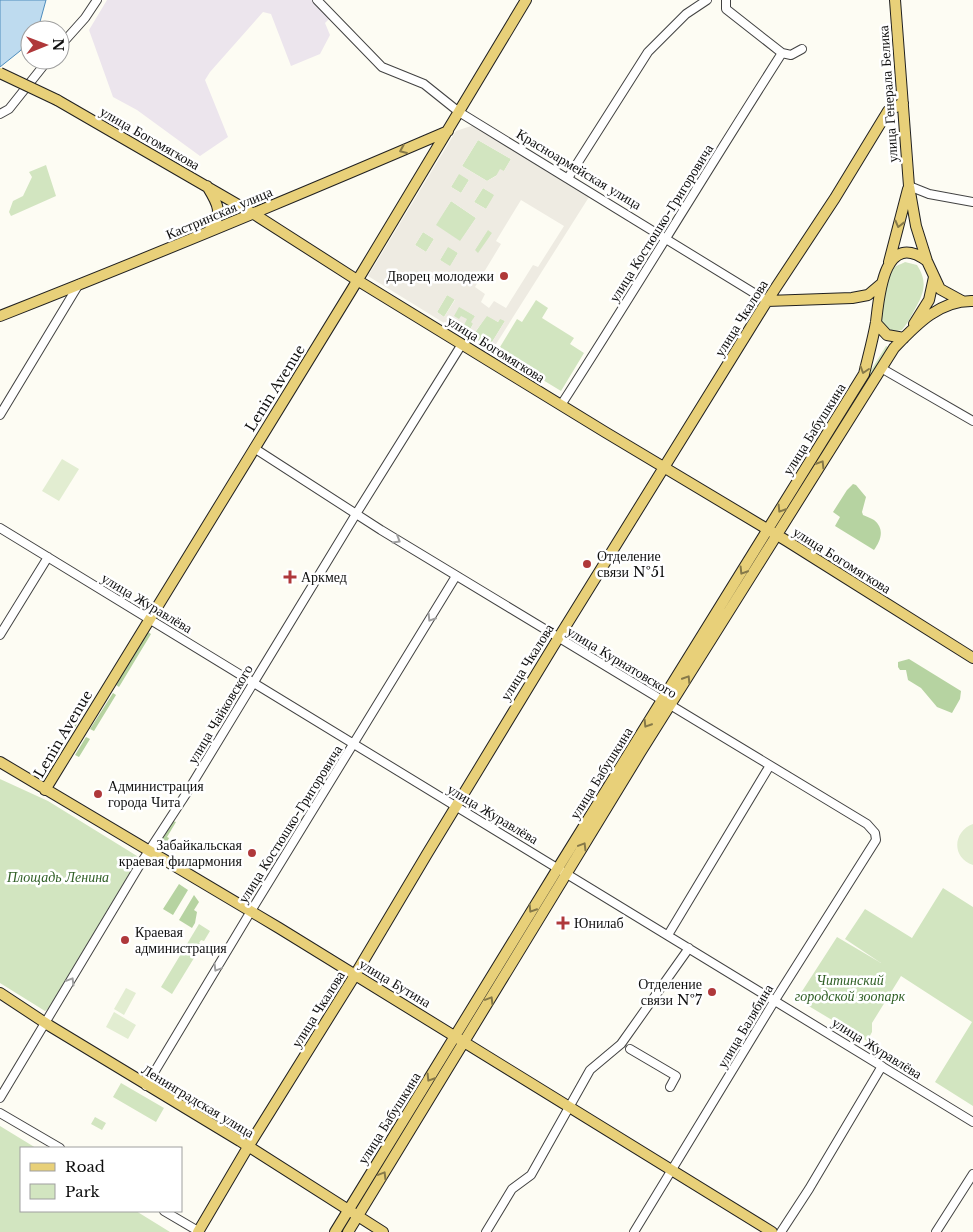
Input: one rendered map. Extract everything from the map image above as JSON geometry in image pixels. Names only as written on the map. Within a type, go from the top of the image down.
[{"type":"main road","name":"Lenin Avenue","points":[[45,790],[448,131],[526,0]]},
{"type":"main road","name":"улица Генерала Белика","points":[[895,0],[909,186]]},
{"type":"main road","name":"улица Богомягкова","points":[[0,74],[57,100],[206,185],[357,280],[772,532],[973,658]]},
{"type":"main road","name":"улица Чкалова","points":[[198,1231],[558,638],[767,301],[835,198],[888,111],[903,103]]},
{"type":"main road","name":"Кастринская улица","points":[[0,316],[208,233],[448,131]]},
{"type":"main road","points":[[206,185],[218,206],[219,214],[215,224],[208,233]]},
{"type":"main road","points":[[909,186],[916,226],[926,261],[934,277],[940,288],[968,301]]},
{"type":"main road","name":"улица Бабушкина","points":[[335,1232],[353,1214],[562,870],[772,532],[864,374],[876,323],[881,284],[889,262],[909,186]]},
{"type":"main road","points":[[889,262],[895,256],[907,253],[920,256],[926,261]]},
{"type":"main road","points":[[904,338],[929,300],[934,277]]},
{"type":"main road","points":[[767,301],[852,298],[868,295],[881,284]]},
{"type":"main road","points":[[852,298],[869,302],[877,312]]},
{"type":"main road","points":[[904,338],[929,315],[942,307],[968,301]]},
{"type":"main road","points":[[876,323],[887,335],[904,338]]},
{"type":"main road","name":"улица Бабушкина","points":[[772,532],[894,348],[904,338]]},
{"type":"main road","name":"улица Бутина","points":[[0,762],[251,911],[772,1232]]},
{"type":"main road","name":"Ленинградская улица","points":[[0,993],[146,1086],[248,1146],[383,1232]]},
{"type":"main road","name":"улица Бабушкина","points":[[348,1232],[353,1214]]},
{"type":"street","points":[[70,35],[85,18],[97,0]]},
{"type":"street","name":"Красноармейская улица","points":[[317,0],[382,67],[424,84],[459,112],[767,301]]},
{"type":"street","points":[[568,178],[648,52],[686,14],[707,0]]},
{"type":"street","points":[[726,0],[726,9],[782,53],[790,55],[802,50]]},
{"type":"street","name":"улица Костюшко-Григоровича","points":[[561,405],[667,239],[782,53]]},
{"type":"street","points":[[0,114],[9,109],[40,70]]},
{"type":"street","points":[[909,186],[929,194],[973,202]]},
{"type":"street","points":[[0,415],[80,284]]},
{"type":"street","name":"улица Чайковского","points":[[0,1098],[141,863],[150,852],[462,344]]},
{"type":"street","points":[[881,368],[973,421]]},
{"type":"street","name":"улица Курнатовского","points":[[254,448],[456,576],[866,824],[875,833]]},
{"type":"street","name":"улица Журавлёва","points":[[0,528],[973,1122]]},
{"type":"street","points":[[0,635],[48,557]]},
{"type":"street","name":"улица Костюшко-Григоровича","points":[[146,1086],[456,576]]},
{"type":"street","points":[[668,936],[769,767]]},
{"type":"street","name":"улица Балябина","points":[[634,1232],[775,1000],[876,840],[875,833]]},
{"type":"street","points":[[486,1232],[512,1189],[531,1175],[568,1106],[590,1070],[620,1044],[689,948]]},
{"type":"street","points":[[630,1049],[676,1076],[670,1087]]},
{"type":"street","points":[[781,1232],[882,1066]]},
{"type":"street","points":[[0,1113],[58,1147]]},
{"type":"street","points":[[936,1232],[973,1174]]},
{"type":"street","points":[[166,1212],[198,1231]]},
{"type":"shaded area","points":[[107,0],[313,0],[331,17],[325,23],[330,35],[320,54],[291,66],[271,14],[263,12],[205,80],[228,137],[200,156],[137,110],[113,97],[89,30]]},
{"type":"shaded area","points":[[474,125],[589,197],[491,352],[368,276],[456,131]],"holes":[[[478,140],[511,159],[504,171],[500,169],[496,176],[487,181],[462,166]],[[459,174],[469,180],[461,193],[451,187]],[[483,188],[494,195],[486,209],[474,202]],[[521,200],[564,226],[538,267],[533,265],[506,308],[494,301],[489,308],[481,302],[485,294],[475,287],[501,244],[496,241]],[[451,201],[476,218],[460,241],[436,225]],[[488,230],[492,233],[478,253],[475,250]],[[423,232],[434,239],[426,252],[415,245]],[[448,247],[458,253],[450,266],[440,260]],[[447,295],[455,300],[444,317],[437,312]],[[459,307],[475,316],[467,335],[455,328],[459,322],[464,325],[467,319],[461,316],[459,319],[454,316]],[[487,316],[498,322],[500,319],[505,321],[489,347],[472,336]]]},
{"type":"green space","points":[[478,140],[511,159],[504,171],[487,181],[462,166]]},
{"type":"green space","points":[[46,165],[56,196],[11,216],[9,212],[13,201],[23,196],[32,177],[29,172]]},
{"type":"green space","points":[[459,173],[469,180],[461,193],[451,187]]},
{"type":"green space","points":[[483,188],[495,195],[486,209],[474,202]]},
{"type":"green space","points":[[451,201],[476,218],[460,242],[435,225]]},
{"type":"green space","points":[[488,229],[493,232],[479,254],[474,251]]},
{"type":"green space","points":[[423,232],[434,239],[426,252],[415,245]]},
{"type":"green space","points":[[448,246],[458,253],[450,267],[440,260]]},
{"type":"green space","points":[[469,260],[475,263],[467,276],[462,273]]},
{"type":"green space","points":[[905,262],[917,265],[923,277],[924,287],[912,315],[902,330],[890,332],[881,323],[880,317],[885,291],[892,271],[896,266]]},
{"type":"green space","points":[[447,295],[455,299],[444,317],[437,312]]},
{"type":"green space","points":[[536,300],[548,308],[542,318],[574,338],[570,344],[584,353],[561,391],[497,352],[517,319],[522,322]]},
{"type":"green space","points":[[459,306],[475,316],[467,335],[455,328],[459,320],[453,316]]},
{"type":"green space","points":[[487,315],[498,322],[500,318],[505,321],[489,347],[472,337]]},
{"type":"green space","points":[[886,346],[890,348],[786,515],[782,513]]},
{"type":"green space","points":[[62,459],[79,469],[59,501],[42,491]]},
{"type":"green space","points":[[853,484],[866,497],[863,515],[874,520],[880,527],[881,535],[874,550],[835,526],[840,517],[833,512]]},
{"type":"green space","points":[[148,632],[151,634],[119,687],[116,685]]},
{"type":"green space","points":[[909,659],[961,691],[960,699],[952,713],[937,707],[921,688],[908,680],[906,670],[900,670],[898,662]]},
{"type":"green space","points":[[113,693],[116,695],[94,731],[90,729]]},
{"type":"green space","points":[[81,709],[85,711],[58,755],[54,752]]},
{"type":"green space","points":[[86,737],[90,739],[79,757],[75,755]]},
{"type":"green space","name":"Площадь Ленина","points":[[0,779],[48,801],[137,856],[138,859],[48,1009],[45,1011],[0,983]]},
{"type":"green space","points":[[173,821],[176,822],[167,837],[169,838],[166,844],[161,841]]},
{"type":"green space","points":[[973,824],[973,865],[961,857],[957,844],[961,832]]},
{"type":"green space","points":[[179,884],[188,890],[173,915],[163,909]]},
{"type":"green space","name":"Читинский городской зоопарк","points":[[943,888],[973,907],[973,1106],[935,1082],[972,1022],[901,976],[872,1023],[872,1032],[867,1041],[797,999],[837,937],[881,963],[845,939],[865,909],[912,938]]},
{"type":"green space","points":[[194,895],[199,902],[194,910],[197,912],[192,928],[179,920]]},
{"type":"green space","points":[[199,924],[210,931],[204,941],[201,940],[199,943],[202,945],[172,994],[161,987]]},
{"type":"green space","points":[[126,988],[136,993],[124,1015],[114,1009]]},
{"type":"green space","points":[[114,1012],[136,1025],[128,1039],[106,1027]]},
{"type":"green space","points":[[452,1050],[444,1067],[360,1204],[369,1187],[369,1183]]},
{"type":"green space","points":[[121,1083],[164,1108],[156,1122],[113,1097]]},
{"type":"green space","points":[[95,1117],[106,1123],[102,1130],[91,1124]]},
{"type":"green space","points":[[0,1126],[34,1147],[20,1147],[20,1212],[138,1212],[170,1232],[0,1232]]},
{"type":"water","points":[[0,0],[46,0],[40,20],[20,20],[20,51],[0,67]]},
{"type":"place","name":"Дворец молодежи","points":[[504,276]]},
{"type":"place","name":"Отделение связи №51","points":[[587,564]]},
{"type":"place","name":"Аркмед","points":[[290,577]]},
{"type":"place","name":"Администрация города Чита","points":[[98,794]]},
{"type":"place","name":"Забайкальская краевая филармония","points":[[252,853]]},
{"type":"place","name":"Юнилаб","points":[[563,923]]},
{"type":"place","name":"Краевая администрация","points":[[125,940]]},
{"type":"place","name":"Отделение связи №7","points":[[712,992]]}]
